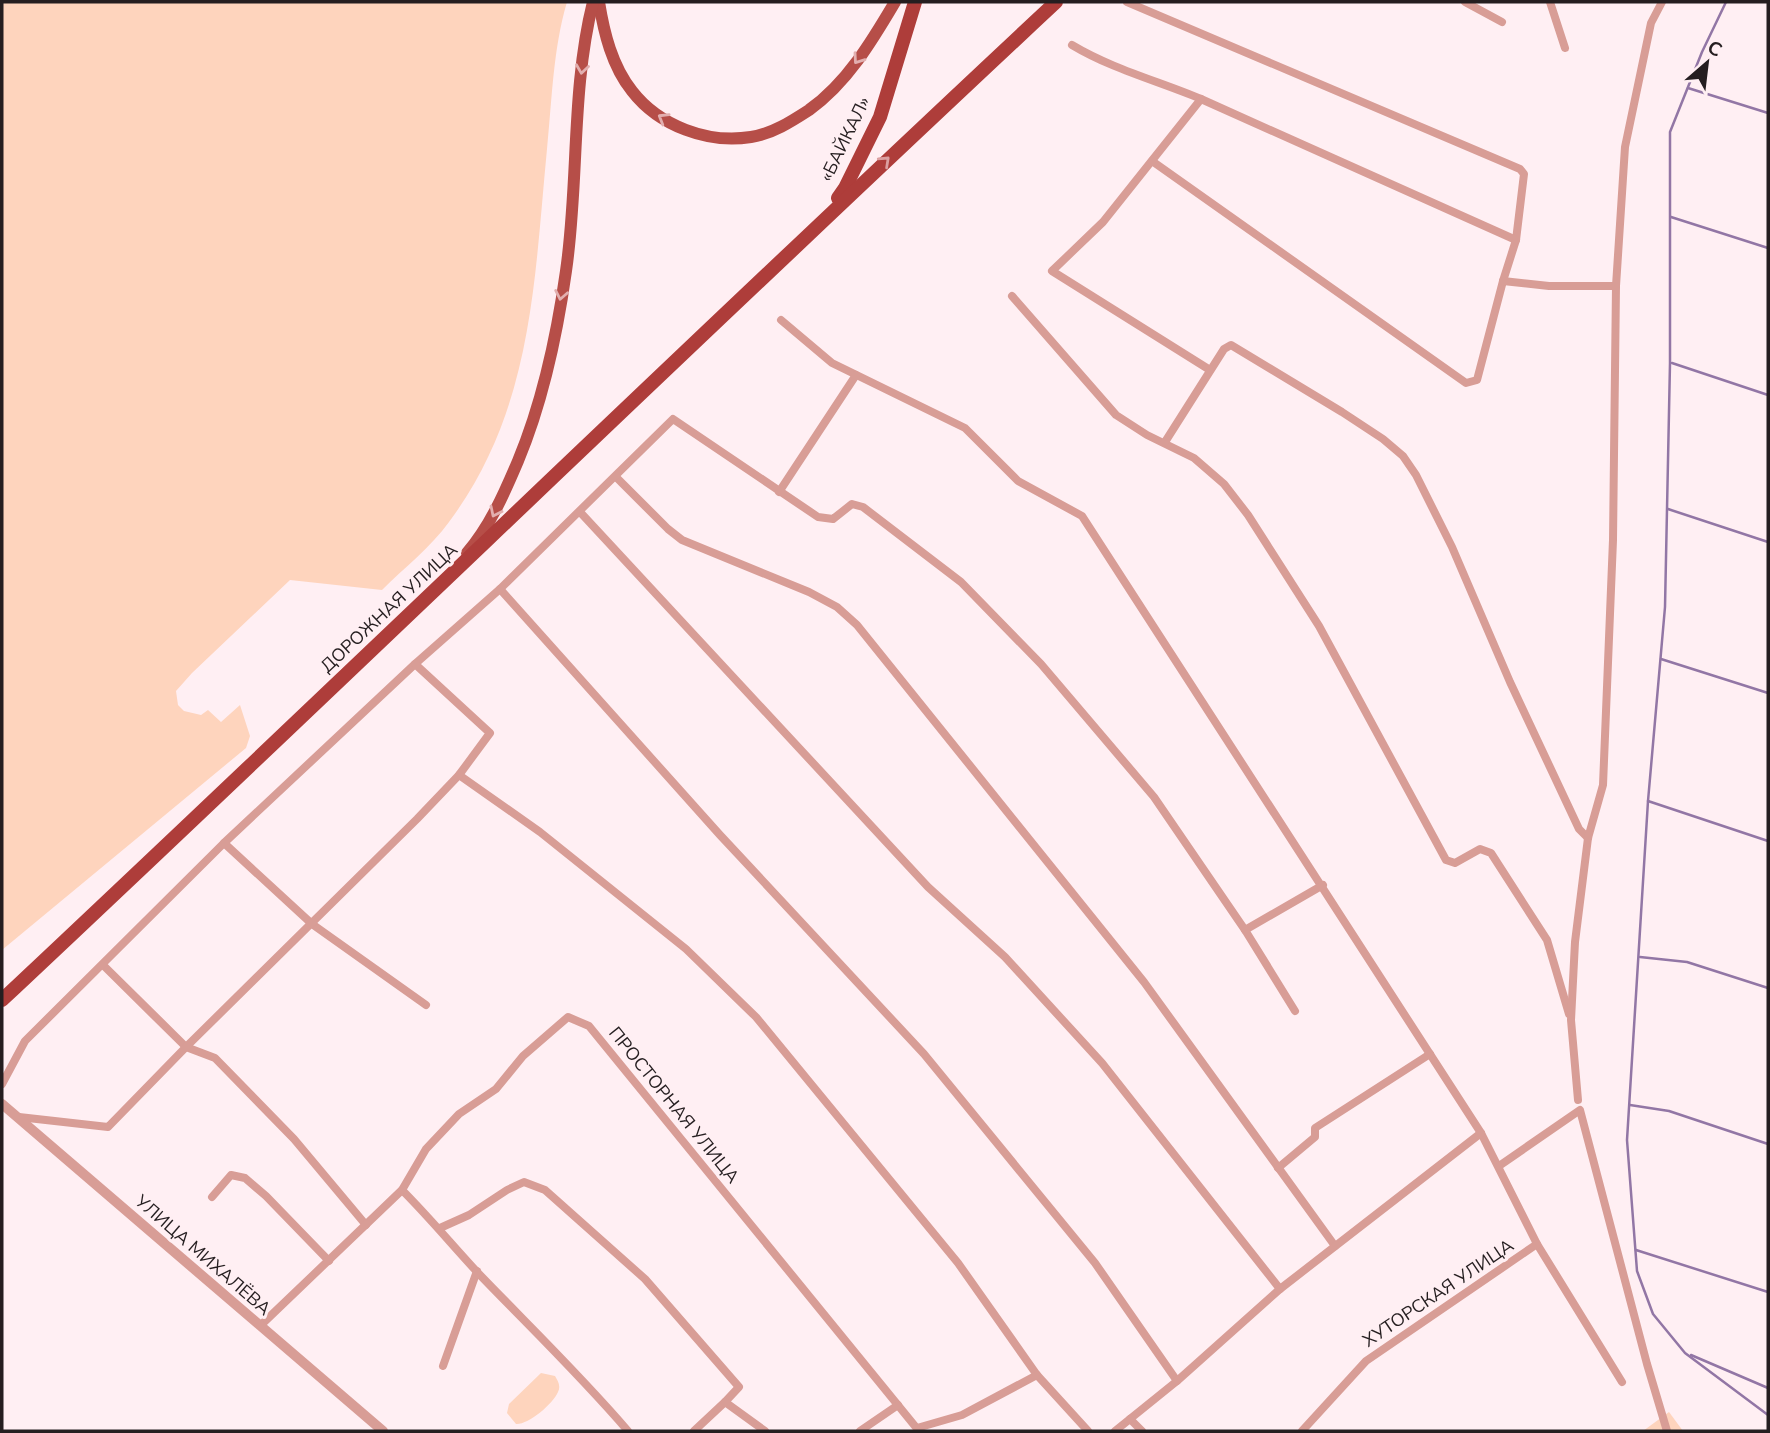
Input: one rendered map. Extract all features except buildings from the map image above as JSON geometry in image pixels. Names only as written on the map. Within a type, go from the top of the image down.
[{"type":"highway","name":"«БАЙКАЛ»","points":[[800,241],[845,188],[869,142],[880,117],[915,2]]},
{"type":"highway","points":[[800,241],[1056,2]]},
{"type":"highway","name":"ДОРОЖНАЯ УЛИЦА","points":[[2,1000],[427,600],[800,241]]},
{"type":"main road","points":[[427,600],[492,520],[526,442],[548,370],[566,270],[581,75],[593,2]]},
{"type":"main road","points":[[599,2],[609,48],[630,89],[644,105],[690,132],[725,138],[753,137],[770,131],[810,109],[833,90],[853,66],[895,2]]},
{"type":"street","points":[[1127,2],[1520,169],[1524,174],[1516,240],[1477,380],[1466,383],[1152,161]]},
{"type":"street","points":[[1465,2],[1502,22]]},
{"type":"street","points":[[1549,2],[1565,48]]},
{"type":"street","points":[[1578,1100],[1571,1020],[1575,942],[1588,838],[1604,785],[1613,540],[1616,286],[1625,147],[1651,23],[1662,2]]},
{"type":"street","points":[[1072,45],[1098,61],[1157,80],[1516,240]]},
{"type":"street","points":[[1200,99],[1103,222],[1052,271],[1210,370]]},
{"type":"street","points":[[1503,281],[1549,286],[1616,286]]},
{"type":"street","points":[[1012,296],[1116,415],[1147,435],[1194,458],[1224,484],[1248,514],[1319,626],[1446,860],[1455,863],[1480,849],[1491,853],[1547,940],[1571,1020]]},
{"type":"street","points":[[781,320],[832,363],[965,428],[1018,481],[1082,516],[1481,1133],[1537,1244],[1622,1382]]},
{"type":"street","points":[[1165,442],[1224,349],[1231,345],[1362,425],[1403,456],[1416,475],[1452,547],[1516,695],[1579,829],[1588,838]]},
{"type":"street","points":[[779,492],[856,376]]},
{"type":"street","points":[[2,1084],[25,1041],[224,843],[415,664],[500,589],[673,419],[779,492],[826,519],[833,519],[852,504],[863,507],[961,582],[1041,664],[1154,797],[1245,930],[1295,1011]]},
{"type":"street","points":[[616,477],[682,540],[809,592],[837,607],[858,625],[1144,982],[1335,1246]]},
{"type":"street","points":[[580,512],[928,887],[1005,957],[1102,1063],[1280,1289]]},
{"type":"street","points":[[500,589],[720,835],[923,1054],[1095,1263],[1177,1381]]},
{"type":"street","points":[[19,1117],[108,1127],[459,775],[490,733],[415,664]]},
{"type":"street","points":[[459,775],[540,832],[686,948],[756,1017],[958,1263],[1037,1374],[1088,1431]]},
{"type":"street","points":[[224,843],[312,924],[426,1005]]},
{"type":"street","points":[[1245,930],[1323,885]]},
{"type":"street","points":[[103,965],[186,1046],[215,1058],[294,1139],[366,1224]]},
{"type":"street","name":"ПРОСТОРНАЯ УЛИЦА","points":[[261,1325],[402,1190],[426,1149],[460,1114],[496,1088],[523,1056],[568,1017],[589,1026],[918,1430]]},
{"type":"street","points":[[1278,1168],[1315,1137],[1315,1128],[1430,1054]]},
{"type":"street","name":"УЛИЦА МИХАЛЁВА","points":[[2,1104],[383,1431]]},
{"type":"street","points":[[1499,1166],[1580,1110],[1667,1431]]},
{"type":"street","points":[[1115,1431],[1177,1381],[1280,1289],[1481,1133]]},
{"type":"street","points":[[212,1197],[231,1175],[245,1178],[329,1261]]},
{"type":"street","points":[[440,1228],[469,1215],[524,1182],[545,1190],[645,1279],[738,1387],[694,1431]]},
{"type":"street","points":[[402,1190],[628,1431]]},
{"type":"street","name":"ХУТОРСКАЯ УЛИЦА","points":[[1303,1431],[1366,1361],[1537,1244]]},
{"type":"street","points":[[443,1366],[477,1271]]},
{"type":"street","points":[[918,1430],[962,1415],[1037,1374]]},
{"type":"street","points":[[725,1402],[765,1431]]},
{"type":"street","points":[[860,1431],[898,1405]]},
{"type":"street","points":[[1130,1419],[1142,1431]]},
{"type":"shaded area","points":[[2,2],[567,2],[556,56],[538,248],[525,343],[498,435],[477,479],[442,531],[382,590],[290,580],[192,673],[176,691],[178,705],[184,711],[201,715],[208,710],[221,722],[240,705],[250,736],[246,748],[2,950]]},
{"type":"shaded area","points":[[541,1373],[555,1376],[558,1392],[540,1413],[516,1424],[507,1413],[509,1404]]},
{"type":"shaded area","points":[[1669,1412],[1683,1431],[1643,1431]]},
{"type":"waterway","points":[[1726,2],[1702,52],[1670,132],[1670,363],[1665,607],[1648,801],[1627,1140],[1637,1271],[1653,1314],[1685,1353],[1768,1415]]},
{"type":"waterway","points":[[1688,88],[1768,113]]},
{"type":"waterway","points":[[1671,217],[1768,248]]},
{"type":"waterway","points":[[1672,363],[1768,395]]},
{"type":"waterway","points":[[1668,509],[1768,542]]},
{"type":"waterway","points":[[1661,659],[1768,693]]},
{"type":"waterway","points":[[1648,801],[1768,841]]},
{"type":"waterway","points":[[1640,957],[1687,962],[1768,988]]},
{"type":"waterway","points":[[1630,1105],[1669,1111],[1768,1144]]},
{"type":"waterway","points":[[1636,1250],[1768,1292]]},
{"type":"waterway","points":[[1691,1355],[1768,1388]]}]
